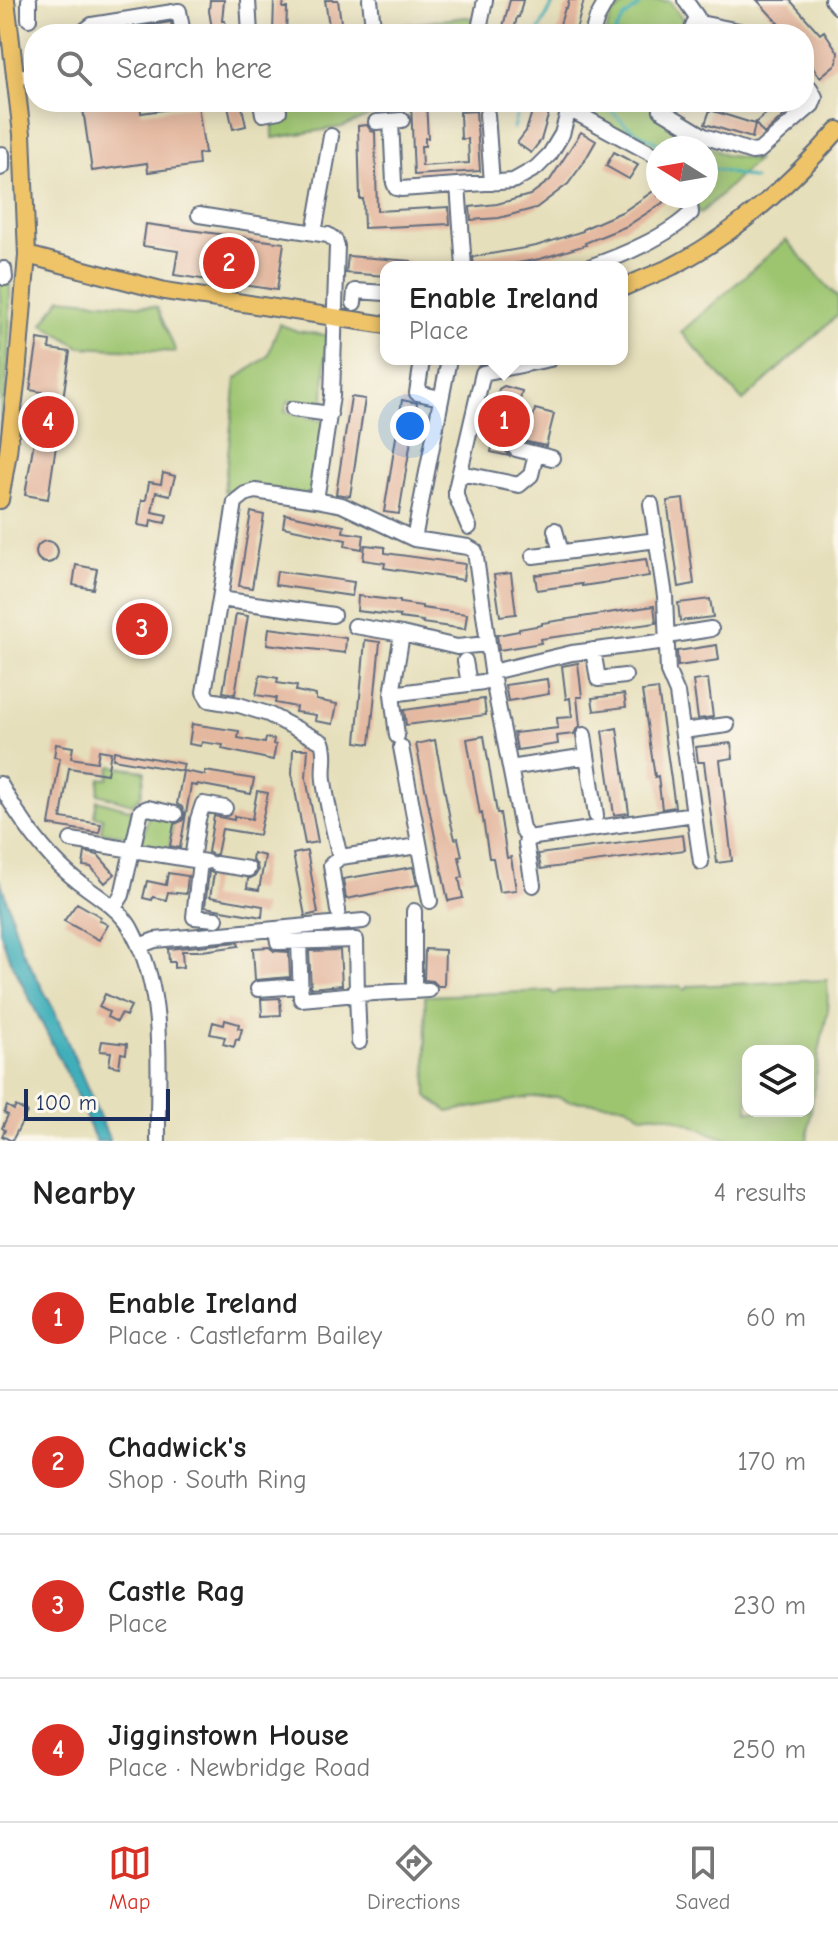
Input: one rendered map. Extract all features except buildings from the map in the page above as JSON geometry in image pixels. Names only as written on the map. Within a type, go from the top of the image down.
[{"type":"main road","points":[[0,500],[17,375],[27,255],[22,134],[6,0]]},
{"type":"main road","points":[[628,285],[673,266],[717,240],[773,196],[838,130]]},
{"type":"main road","points":[[27,255],[165,291],[380,324]]},
{"type":"street","points":[[29,0],[29,19]]},
{"type":"street","points":[[248,0],[249,24]]},
{"type":"street","points":[[370,0],[373,24]]},
{"type":"street","points":[[480,24],[485,0]]},
{"type":"street","points":[[595,24],[607,0]]},
{"type":"street","points":[[685,0],[697,17],[694,24]]},
{"type":"street","points":[[98,24],[179,11],[181,24]]},
{"type":"street","points":[[16,77],[24,76]]},
{"type":"street","points":[[376,122],[397,121],[394,183],[396,188],[401,189],[513,181],[536,168],[550,154],[562,134],[568,112]]},
{"type":"street","points":[[580,112],[646,150]]},
{"type":"street","points":[[664,112],[704,136],[752,152],[759,151],[805,112]]},
{"type":"street","points":[[487,114],[492,183]]},
{"type":"street","points":[[314,233],[331,136]]},
{"type":"street","points":[[458,185],[464,261]]},
{"type":"street","points":[[604,261],[638,247],[684,220],[691,213],[690,208]]},
{"type":"street","points":[[199,215],[328,235],[335,240],[330,414],[316,500]]},
{"type":"street","points":[[354,303],[355,291],[380,293]]},
{"type":"street","points":[[421,365],[417,393],[441,398]]},
{"type":"street","points":[[414,539],[448,365]]},
{"type":"street","points":[[469,527],[456,496],[483,373],[529,365]]},
{"type":"street","points":[[293,409],[330,414]]},
{"type":"street","points":[[516,449],[552,458]]},
{"type":"street","points":[[460,473],[519,485],[531,475],[536,454]]},
{"type":"street","points":[[340,857],[324,784],[326,752],[322,742],[268,714],[209,700],[204,692],[235,502],[255,491],[342,505],[414,539],[468,547],[475,551],[487,644],[481,679]]},
{"type":"street","points":[[651,504],[665,596],[668,672],[677,693],[701,862]]},
{"type":"street","points":[[555,530],[561,552]]},
{"type":"street","points":[[533,556],[657,540]]},
{"type":"street","points":[[220,599],[333,615]]},
{"type":"street","points":[[355,626],[457,647],[487,644]]},
{"type":"street","points":[[392,694],[481,679],[572,653],[711,629]]},
{"type":"street","points":[[402,634],[392,694],[430,901]]},
{"type":"street","points":[[593,650],[598,679],[625,676]]},
{"type":"street","points":[[465,661],[481,679],[510,768],[522,829],[528,838]]},
{"type":"street","points":[[683,731],[727,725]]},
{"type":"street","points":[[584,735],[596,815]]},
{"type":"street","points":[[388,765],[401,748]]},
{"type":"street","points":[[510,768],[587,756]]},
{"type":"street","points":[[0,784],[47,852],[129,924],[147,964],[157,1020],[158,1141]]},
{"type":"street","points":[[114,908],[122,895],[141,811],[148,808],[186,816],[203,804],[225,808]]},
{"type":"street","points":[[528,838],[694,814]]},
{"type":"street","points":[[186,816],[203,862],[194,917],[216,919]]},
{"type":"street","points":[[528,838],[526,843],[533,885]]},
{"type":"street","points":[[71,840],[248,869]]},
{"type":"street","points":[[338,911],[331,865],[340,857],[419,846]]},
{"type":"street","points":[[299,942],[301,999],[421,990],[414,911]]},
{"type":"street","points":[[139,946],[155,940],[363,921]]},
{"type":"street","points":[[276,930],[278,942],[356,940],[359,1042]]},
{"type":"street","points":[[258,989],[301,986]]},
{"type":"green space","points":[[630,0],[669,1],[686,23],[609,24],[611,16]]},
{"type":"green space","points":[[465,17],[473,18],[472,24],[411,24]]},
{"type":"green space","points":[[279,112],[379,112],[342,127],[273,138],[273,121],[281,119]]},
{"type":"green space","points":[[586,112],[656,112],[692,136],[646,136],[646,150]]},
{"type":"green space","points":[[718,151],[757,160],[718,197]]},
{"type":"green space","points":[[786,240],[838,298],[838,315],[743,401],[681,332]]},
{"type":"green space","points":[[0,283],[10,283],[10,304],[0,449]]},
{"type":"green space","points":[[61,298],[157,307],[176,352],[80,347],[43,324]]},
{"type":"green space","points":[[279,324],[297,331],[326,335],[324,403],[288,401],[285,412],[323,421],[313,489],[307,495],[250,487],[224,491],[236,379],[268,356]]},
{"type":"green space","points":[[111,766],[145,771],[141,796],[132,804],[98,794],[100,778],[108,779]]},
{"type":"green space","points":[[97,800],[132,810],[130,831],[126,836],[101,832],[103,818],[94,816]]},
{"type":"green space","points":[[149,813],[175,816],[169,849],[142,841]]},
{"type":"green space","points":[[827,980],[828,1010],[814,1089],[814,1045],[742,1045],[742,1117],[810,1117],[807,1141],[726,1139],[667,1116],[643,1116],[626,1105],[530,1097],[448,1112],[427,1096],[425,996],[551,991],[554,995],[559,991],[680,986],[685,990],[689,986]]},
{"type":"water","points":[[0,879],[22,950],[54,1010],[110,1141],[96,1141],[70,1080],[9,957],[0,931]]},
{"type":"waterway","points":[[542,24],[555,0]]},
{"type":"waterway","points":[[620,24],[646,0]]},
{"type":"waterway","points":[[513,128],[517,112]]},
{"type":"waterway","points":[[613,112],[646,137]]},
{"type":"waterway","points":[[718,170],[754,179]]},
{"type":"place","name":"Chadwick's","points":[[229,263]]},
{"type":"place","name":"Enable Ireland","points":[[504,421]]},
{"type":"place","name":"Jigginstown House","points":[[48,422]]},
{"type":"place","name":"Castle Rag","points":[[142,629]]}]
